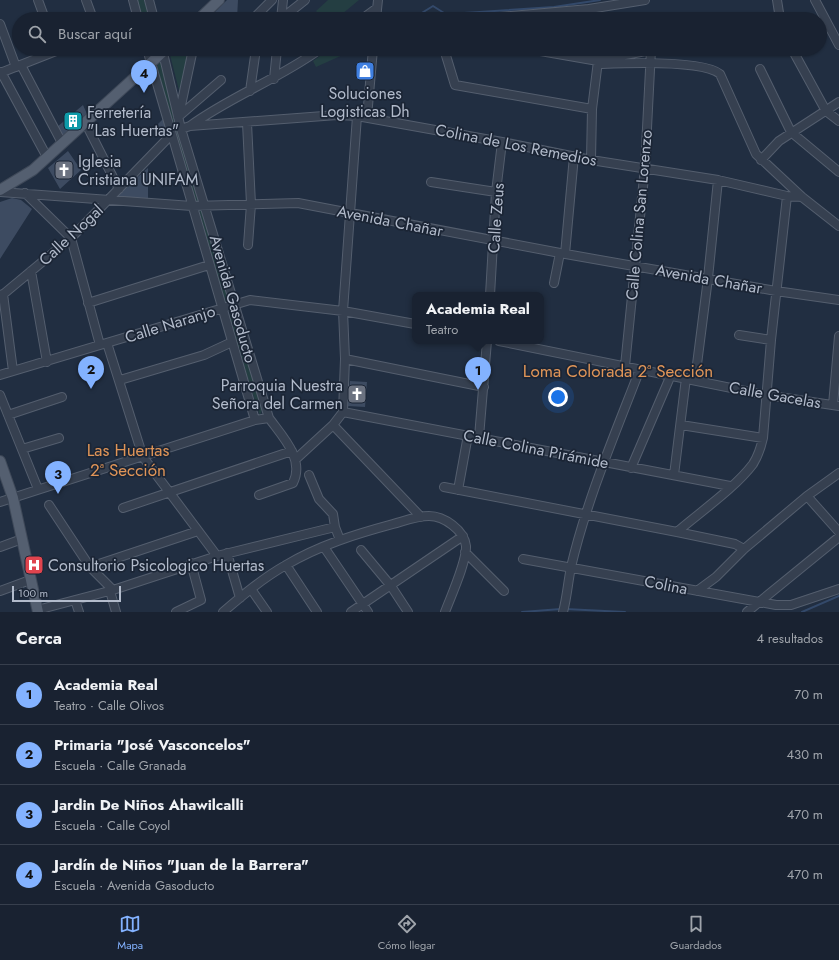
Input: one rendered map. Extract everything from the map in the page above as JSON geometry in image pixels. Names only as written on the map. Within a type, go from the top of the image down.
[{"type":"main road","points":[[205,12],[214,2]]},
{"type":"main road","points":[[0,191],[28,174],[158,56]]},
{"type":"main road","points":[[0,461],[13,498],[38,611]]},
{"type":"street","points":[[38,0],[42,12]]},
{"type":"street","points":[[86,0],[90,12]]},
{"type":"street","points":[[133,0],[136,12]]},
{"type":"street","points":[[149,0],[152,12]]},
{"type":"street","points":[[260,12],[272,0]]},
{"type":"street","points":[[282,12],[283,0]]},
{"type":"street","points":[[290,12],[305,0]]},
{"type":"street","points":[[556,12],[589,9],[645,0]]},
{"type":"street","points":[[777,0],[779,12]]},
{"type":"street","points":[[815,0],[821,12]]},
{"type":"street","points":[[369,12],[377,4]]},
{"type":"street","points":[[827,22],[839,45]]},
{"type":"street","points":[[0,24],[12,52]]},
{"type":"street","points":[[14,56],[62,143]]},
{"type":"street","points":[[44,56],[0,73],[47,157]]},
{"type":"street","name":"Avenida Gasoducto","points":[[150,56],[171,135],[255,420]]},
{"type":"street","name":"Avenida Gasoducto","points":[[165,56],[181,129],[269,418],[296,459]]},
{"type":"street","points":[[178,117],[191,56]]},
{"type":"street","points":[[250,91],[255,56]]},
{"type":"street","points":[[274,79],[276,56]]},
{"type":"street","points":[[190,126],[206,114],[274,79],[297,66],[311,56]]},
{"type":"street","points":[[367,117],[373,56]]},
{"type":"street","points":[[446,56],[455,84],[592,109]]},
{"type":"street","points":[[569,56],[598,61],[602,64],[650,63],[710,68],[720,74],[749,143],[761,160],[802,197],[839,226]]},
{"type":"street","points":[[591,160],[592,109],[598,61],[597,56]]},
{"type":"street","points":[[598,61],[621,56]]},
{"type":"street","name":"Calle Colina San Lorenzo","points":[[625,366],[645,167],[652,56]]},
{"type":"street","points":[[796,56],[826,111],[839,121]]},
{"type":"street","points":[[760,69],[791,132],[839,172]]},
{"type":"street","points":[[178,117],[221,80]]},
{"type":"street","points":[[761,160],[769,149],[791,132],[839,102]]},
{"type":"street","name":"Colina de Los Remedios","points":[[181,129],[190,126],[337,115],[367,117],[591,160],[645,167],[718,180],[787,196],[802,197]]},
{"type":"street","points":[[259,495],[293,483],[296,459],[333,425],[343,412],[345,359],[344,311],[357,116]]},
{"type":"street","points":[[85,122],[119,189]]},
{"type":"street","points":[[247,122],[251,204],[248,244]]},
{"type":"street","name":"Calle Nogal","points":[[4,294],[71,238],[171,135]]},
{"type":"street","name":"Calle Zeus","points":[[490,292],[496,192],[502,142]]},
{"type":"street","points":[[554,283],[562,254],[574,156]]},
{"type":"street","points":[[674,476],[681,425],[708,278],[718,180]]},
{"type":"street","points":[[431,182],[496,192]]},
{"type":"street","name":"Avenida Chañar","points":[[0,191],[107,202],[206,207],[298,203],[562,254],[708,278],[776,291],[839,300]]},
{"type":"street","points":[[25,193],[71,238],[88,303],[120,380],[143,457],[217,556]]},
{"type":"street","points":[[677,532],[753,464],[760,452],[763,438],[771,340],[787,196]]},
{"type":"street","points":[[88,303],[209,265]]},
{"type":"street","points":[[31,271],[47,362]]},
{"type":"street","points":[[0,285],[4,294],[13,371]]},
{"type":"street","name":"Calle Naranjo","points":[[0,375],[250,300],[344,311]]},
{"type":"street","points":[[344,311],[412,323]]},
{"type":"street","points":[[739,335],[771,340]]},
{"type":"street","points":[[836,406],[839,336]]},
{"type":"street","points":[[120,380],[204,355],[232,342]]},
{"type":"street","points":[[479,437],[487,344]]},
{"type":"street","name":"Calle Gacelas","points":[[514,344],[766,395],[836,406]]},
{"type":"street","points":[[345,359],[484,387]]},
{"type":"street","points":[[563,612],[571,567],[587,515],[604,463],[640,369]]},
{"type":"street","points":[[632,468],[671,375]]},
{"type":"street","points":[[0,395],[38,489]]},
{"type":"street","points":[[8,415],[62,397]]},
{"type":"street","name":"Calle Colina Pirámide","points":[[343,412],[730,486]]},
{"type":"street","points":[[0,502],[255,420],[269,418]]},
{"type":"street","points":[[333,425],[421,517]]},
{"type":"street","points":[[681,425],[763,438]]},
{"type":"street","points":[[458,490],[468,435]]},
{"type":"street","points":[[22,449],[59,438]]},
{"type":"street","points":[[123,508],[292,451]]},
{"type":"street","points":[[697,591],[716,577],[744,549],[807,496],[839,473]]},
{"type":"street","points":[[308,475],[319,499],[333,514],[340,540]]},
{"type":"street","points":[[444,487],[677,532],[735,544],[744,549]]},
{"type":"street","points":[[807,496],[839,532]]},
{"type":"street","points":[[49,504],[90,567],[111,590],[116,612]]},
{"type":"street","points":[[223,612],[251,589],[286,565],[324,547],[340,540],[429,516],[444,520],[456,528],[463,536],[465,552],[445,612]]},
{"type":"street","points":[[38,611],[111,590],[191,563],[335,526]]},
{"type":"street","points":[[90,567],[198,531]]},
{"type":"street","points":[[351,612],[463,536]]},
{"type":"street","points":[[747,612],[760,603],[839,537]]},
{"type":"street","points":[[0,547],[22,539]]},
{"type":"street","points":[[324,547],[368,612]]},
{"type":"street","points":[[361,550],[391,586],[408,612]]},
{"type":"street","points":[[465,552],[504,590]]},
{"type":"street","points":[[227,553],[240,598]]},
{"type":"street","name":"Colina","points":[[523,559],[760,603],[791,605],[839,589]]},
{"type":"street","points":[[176,612],[201,600],[191,563]]},
{"type":"street","points":[[286,565],[317,612]]},
{"type":"street","points":[[0,591],[30,580]]},
{"type":"street","points":[[251,589],[267,612]]},
{"type":"street","points":[[75,600],[79,612]]},
{"type":"green space","points":[[137,0],[144,0],[148,12],[141,12]]},
{"type":"green space","points":[[328,0],[359,0],[344,12],[316,11]]},
{"type":"green space","points":[[170,56],[190,56],[181,98]]},
{"type":"green space","points":[[320,56],[340,56],[316,67],[313,61]]},
{"type":"green space","points":[[161,59],[201,202],[195,202],[156,62]]},
{"type":"green space","points":[[199,210],[204,211],[231,303],[225,304]]},
{"type":"green space","points":[[232,312],[235,313],[263,406],[260,416],[228,317]]},
{"type":"building","points":[[227,0],[238,0],[237,12],[215,12]]},
{"type":"building","name":"Ferretería \"Las Huertas\"","points":[[83,105],[87,114],[62,138],[57,127]]},
{"type":"building","points":[[163,119],[168,136],[164,139],[155,127]]},
{"type":"building","points":[[68,151],[81,170],[60,189],[48,168]]},
{"type":"building","points":[[148,168],[148,198],[117,197],[117,195]]},
{"type":"building","points":[[12,198],[21,200],[32,209],[0,259],[0,202]]},
{"type":"building","name":"Parroquia Nuestra Señora del Carmen","points":[[350,381],[367,382],[365,407],[348,406]]},
{"type":"waterway","points":[[479,12],[554,7],[600,0]]},
{"type":"waterway","points":[[423,12],[433,6],[442,12]]},
{"type":"waterway","points":[[802,612],[839,596]]},
{"type":"waterway","points":[[522,612],[561,609]]},
{"type":"waterway","points":[[565,609],[625,612]]},
{"type":"place","name":"Soluciones Logisticas Dh","points":[[365,71]]},
{"type":"place","name":"Jardín de Niños \"Juan de la Barrera\"","points":[[144,93]]},
{"type":"place","name":"Ferretería \"Las Huertas\"","points":[[73,121]]},
{"type":"place","name":"Iglesia Cristiana UNIFAM","points":[[64,170]]},
{"type":"place","name":"Primaria \"José Vasconcelos\"","points":[[91,389]]},
{"type":"place","name":"Academia Real","points":[[478,390]]},
{"type":"place","name":"Parroquia Nuestra Señora del Carmen","points":[[357,394]]},
{"type":"place","name":"Jardin De Niños Ahawilcalli","points":[[58,494]]},
{"type":"place","name":"Consultorio Psicologico Huertas","points":[[34,565]]},
{"type":"district","name":"Loma Colorada 2ª Sección","points":[[618,371]]},
{"type":"district","name":"Las Huertas 2ª Sección","points":[[128,460]]}]
